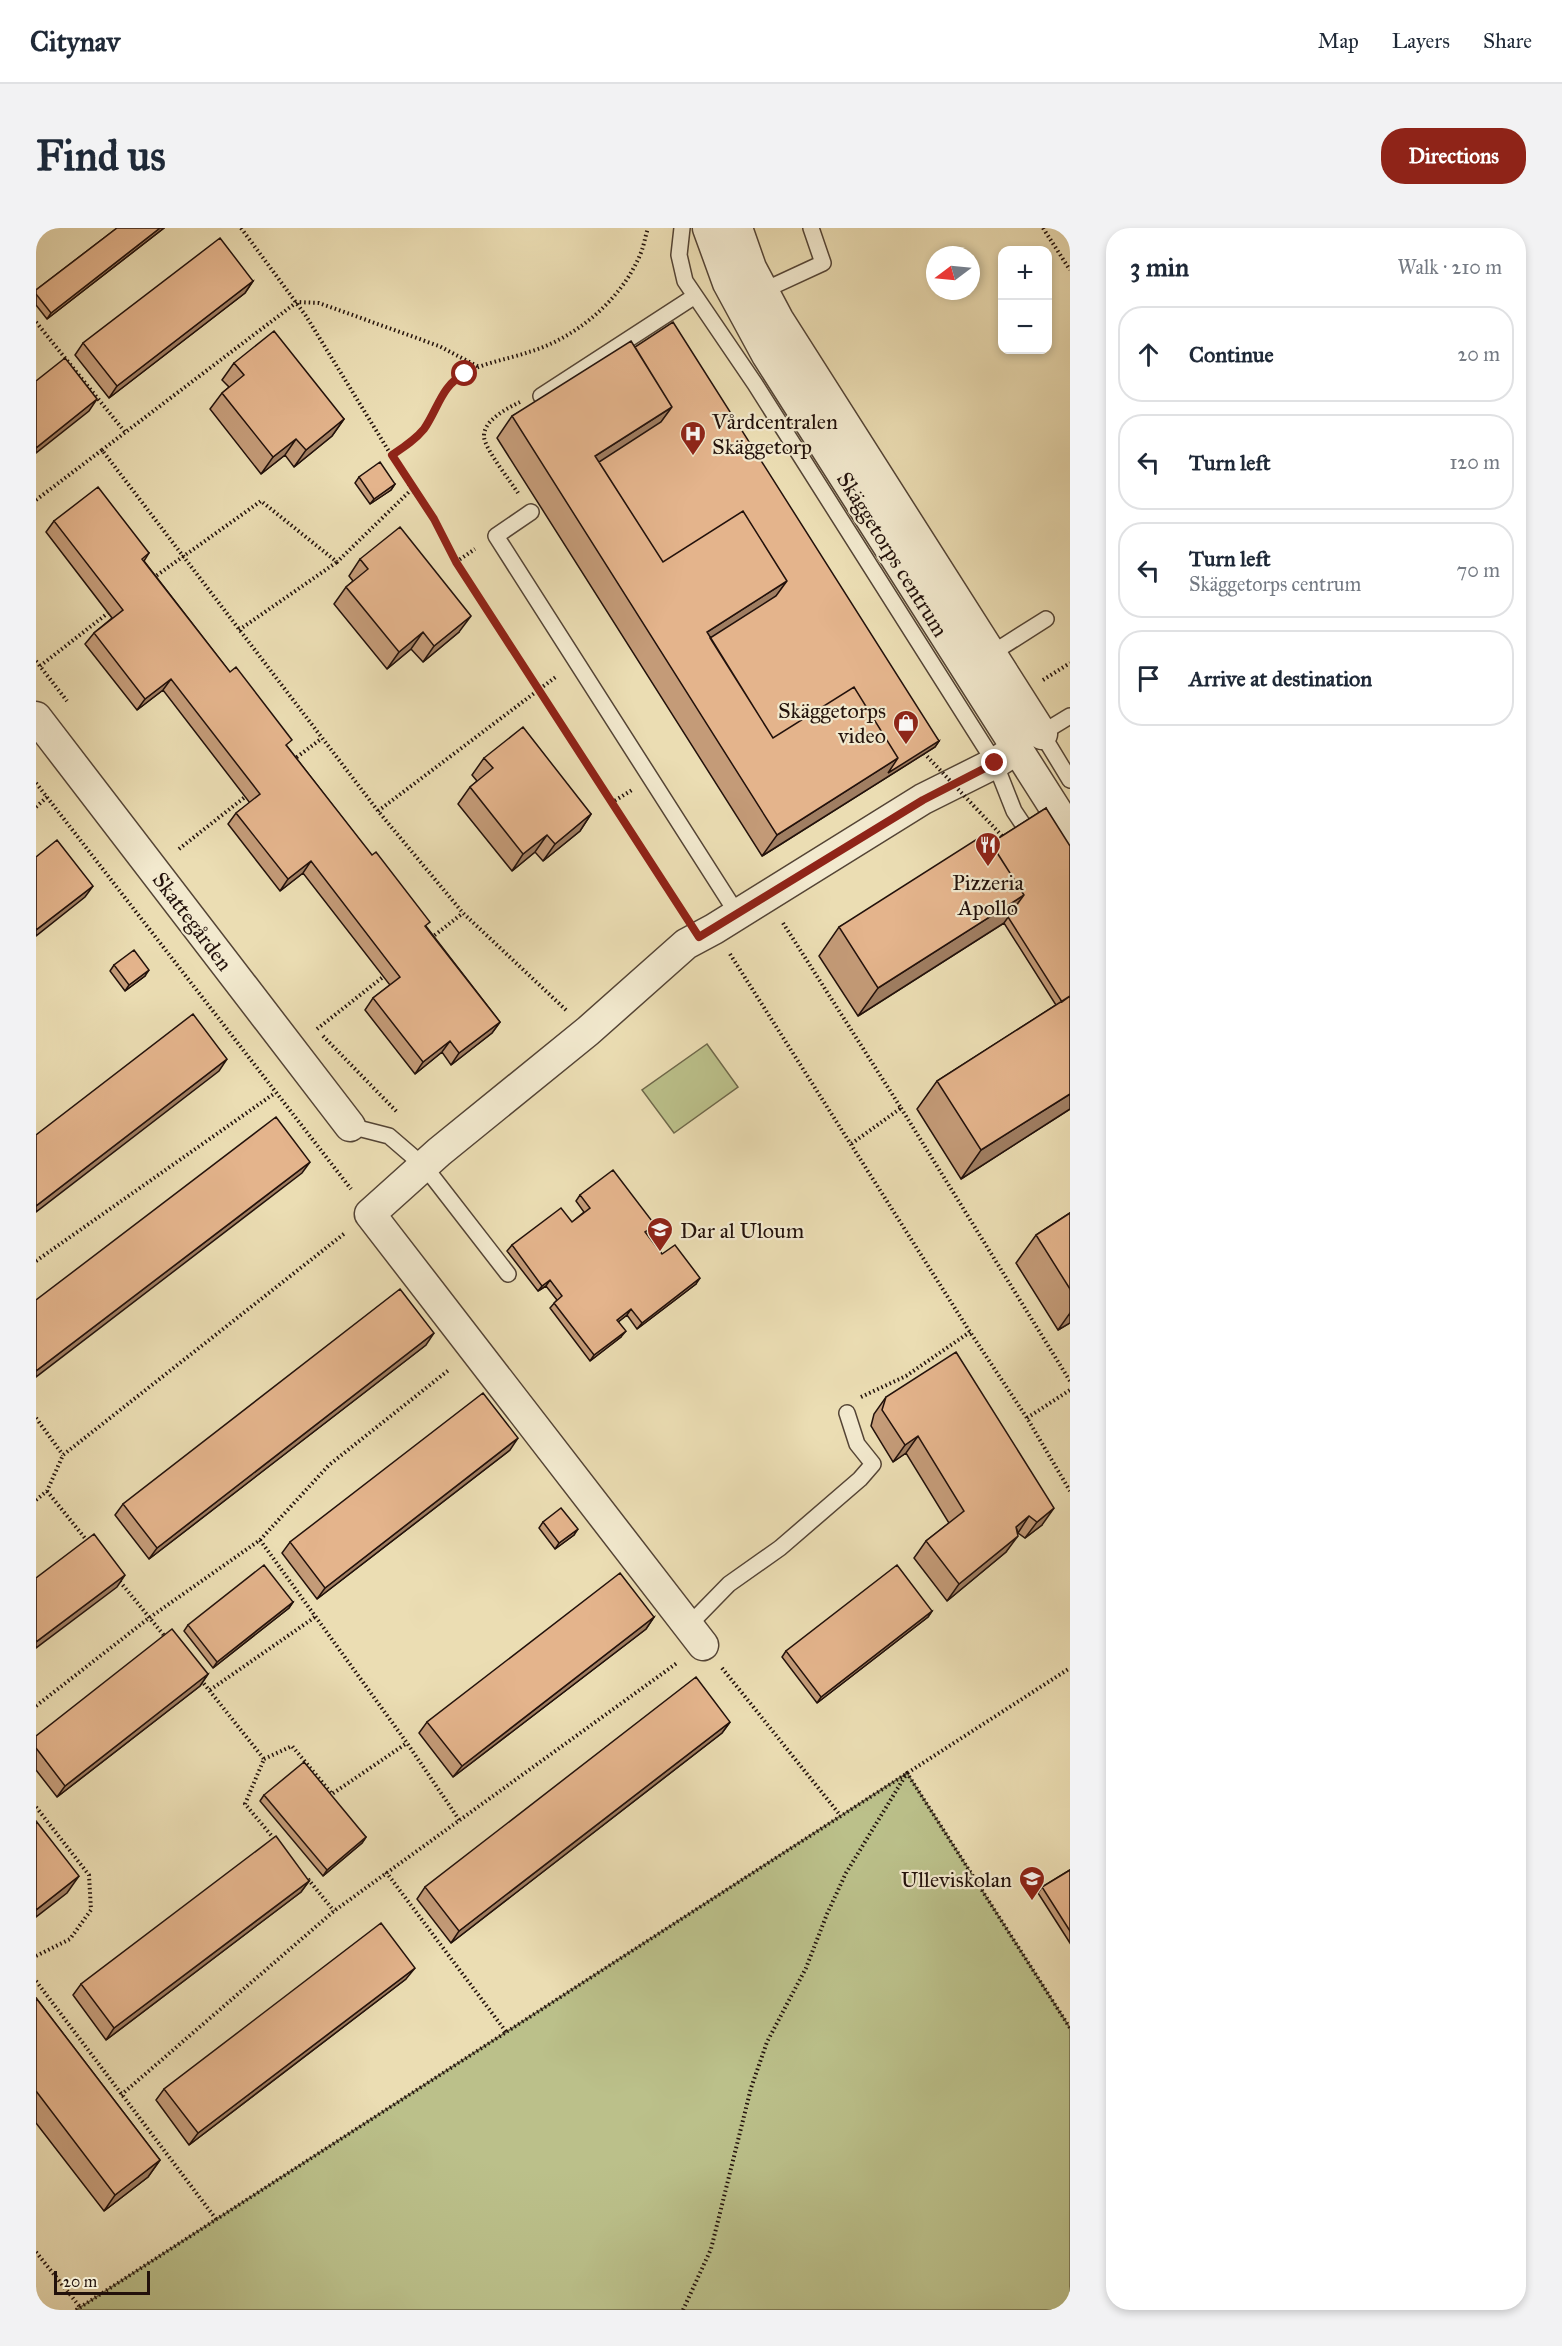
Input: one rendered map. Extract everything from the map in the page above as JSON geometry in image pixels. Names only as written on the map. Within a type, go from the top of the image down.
[{"type":"street","name":"Skäggetorps centrum","points":[[708,228],[750,297],[767,355],[1070,832]]},
{"type":"street","name":"Skäggetorps centrum","points":[[737,228],[751,268],[750,297]]},
{"type":"street","name":"Skäggetorps centrum","points":[[750,297],[778,319],[990,654],[1018,749]]},
{"type":"street","name":"Skattegården","points":[[36,717],[350,1126]]},
{"type":"street","points":[[695,1636],[370,1214],[425,1167],[439,1152],[588,1031],[686,944],[923,800],[1018,749]]},
{"type":"lane","points":[[682,228],[679,255],[685,281],[755,384],[1018,749],[1070,780]]},
{"type":"lane","points":[[750,297],[822,263],[811,228]]},
{"type":"lane","points":[[541,396],[695,296]]},
{"type":"lane","points":[[531,513],[495,536],[717,927]]},
{"type":"lane","points":[[966,670],[1046,620]]},
{"type":"lane","points":[[1018,749],[1070,716]]},
{"type":"lane","points":[[1018,749],[1014,811],[1039,849]]},
{"type":"lane","points":[[350,1126],[389,1136],[425,1167],[508,1274]]},
{"type":"lane","points":[[695,1636],[729,1584],[780,1548],[860,1479],[873,1464],[856,1444],[846,1413]]},
{"type":"path","points":[[241,228],[297,302],[412,489],[434,519],[456,562],[539,688],[717,927],[850,1144],[1028,1418],[1070,1491]]},
{"type":"path","points":[[392,455],[408,445],[425,427],[450,383],[479,367],[535,351],[562,338],[607,304],[625,282],[641,254],[648,228]]},
{"type":"path","points":[[1043,228],[1070,270]]},
{"type":"path","points":[[36,500],[297,302],[319,303],[428,342],[479,367]]},
{"type":"path","points":[[36,322],[125,432]]},
{"type":"path","points":[[531,513],[488,447],[484,437],[493,418],[525,399],[541,396]]},
{"type":"path","points":[[102,450],[321,739],[463,913],[588,1031]]},
{"type":"path","points":[[239,630],[338,562],[412,489]]},
{"type":"path","points":[[145,584],[182,555],[261,501],[338,562]]},
{"type":"path","points":[[40,666],[108,613]]},
{"type":"path","points":[[36,661],[68,702]]},
{"type":"path","points":[[378,811],[539,688]]},
{"type":"path","points":[[286,766],[321,739]]},
{"type":"path","points":[[917,745],[1004,838],[1009,847]]},
{"type":"path","points":[[36,783],[370,1214],[63,1455],[47,1491],[36,1500]]},
{"type":"path","points":[[36,807],[47,797]]},
{"type":"path","points":[[179,849],[245,797]]},
{"type":"path","points":[[172,840],[187,858]]},
{"type":"path","points":[[766,897],[901,1108],[1070,1381]]},
{"type":"path","points":[[423,944],[463,913]]},
{"type":"path","points":[[317,1029],[383,977]]},
{"type":"path","points":[[310,1020],[403,1118]]},
{"type":"path","points":[[36,1261],[275,1093]]},
{"type":"path","points":[[850,1144],[901,1108]]},
{"type":"path","points":[[846,1413],[861,1397],[906,1376],[970,1332]]},
{"type":"path","points":[[36,1706],[149,1618],[260,1540],[329,1465],[474,1350]]},
{"type":"path","points":[[1028,1418],[1070,1390]]},
{"type":"path","points":[[36,1418],[63,1455]]},
{"type":"path","points":[[47,1491],[91,1546]]},
{"type":"path","points":[[260,1540],[407,1743],[460,1821]]},
{"type":"path","points":[[113,1573],[172,1645]]},
{"type":"path","points":[[210,1691],[315,1617]]},
{"type":"path","points":[[122,2095],[334,1911],[460,1821],[695,1636],[840,1815]]},
{"type":"path","points":[[36,2252],[78,2308],[1070,1668]]},
{"type":"path","points":[[195,1672],[264,1759]]},
{"type":"path","points":[[282,1848],[244,1803],[264,1759],[292,1746],[332,1794],[407,1743]]},
{"type":"path","points":[[907,1773],[1070,2028]]},
{"type":"path","points":[[683,2310],[711,2248],[751,2088],[767,2042],[806,1968],[846,1873],[907,1773]]},
{"type":"path","points":[[36,1807],[89,1875],[91,1910],[70,1939],[36,1956]]},
{"type":"path","points":[[386,1872],[507,2032]]},
{"type":"path","points":[[304,1875],[334,1911]]},
{"type":"path","points":[[36,1981],[216,2219]]},
{"type":"green space","points":[[707,1044],[738,1087],[674,1133],[642,1090]]},
{"type":"green space","points":[[907,1773],[1070,2028],[1070,2310],[76,2310]]},
{"type":"building","points":[[117,228],[160,228],[51,313],[36,294],[36,290]]},
{"type":"building","points":[[220,238],[253,281],[117,386],[83,343]]},
{"type":"building","points":[[673,322],[939,741],[888,773],[898,758],[854,687],[773,738],[710,638],[776,596],[787,581],[743,511],[663,562],[599,462],[661,422],[672,407],[635,347]]},
{"type":"building","points":[[274,331],[344,419],[306,450],[296,439],[273,457],[222,393],[244,375],[234,363]]},
{"type":"building","points":[[631,341],[672,407],[595,456],[663,562],[743,511],[787,581],[707,632],[773,738],[854,687],[898,758],[777,835],[512,416]]},
{"type":"building","points":[[65,358],[97,399],[36,448],[36,381]]},
{"type":"building","points":[[380,462],[395,484],[374,499],[359,477]]},
{"type":"building","points":[[98,487],[149,553],[142,559],[230,672],[236,667],[292,740],[286,745],[372,855],[376,852],[430,922],[425,926],[500,1022],[459,1053],[450,1041],[423,1062],[373,998],[400,977],[311,861],[288,879],[236,813],[260,794],[171,679],[145,699],[94,633],[123,610],[54,521]]},
{"type":"building","points":[[400,527],[471,616],[434,646],[423,632],[399,652],[346,587],[368,569],[360,559]]},
{"type":"building","points":[[523,727],[591,814],[555,844],[547,835],[523,854],[470,787],[493,768],[484,758]]},
{"type":"building","points":[[1046,808],[1070,846],[1070,996],[1062,1002],[1008,917],[1024,895],[991,843]]},
{"type":"building","points":[[985,834],[1024,895],[878,988],[839,927]]},
{"type":"building","points":[[57,840],[93,886],[36,930],[36,857]]},
{"type":"building","points":[[134,950],[149,970],[129,985],[114,965]]},
{"type":"building","points":[[1070,996],[1070,1094],[981,1150],[937,1081]]},
{"type":"building","points":[[193,1014],[227,1059],[36,1206],[36,1135]]},
{"type":"building","points":[[276,1117],[310,1162],[36,1371],[36,1300]]},
{"type":"building","points":[[613,1170],[655,1225],[645,1232],[662,1254],[675,1245],[700,1278],[642,1323],[631,1309],[617,1320],[626,1331],[594,1355],[554,1303],[562,1296],[550,1280],[542,1286],[512,1245],[561,1208],[572,1222],[590,1208],[580,1195]]},
{"type":"building","points":[[1070,1213],[1070,1289],[1036,1235]]},
{"type":"building","points":[[400,1289],[434,1333],[157,1548],[123,1504]]},
{"type":"building","points":[[956,1352],[1054,1508],[1037,1522],[1029,1516],[1016,1527],[1018,1536],[959,1584],[926,1541],[964,1511],[918,1436],[905,1445],[882,1410],[886,1397]]},
{"type":"building","points":[[483,1393],[518,1438],[325,1588],[290,1542]]},
{"type":"building","points":[[561,1508],[578,1529],[559,1543],[543,1522]]},
{"type":"building","points":[[94,1534],[125,1575],[36,1642],[36,1578]]},
{"type":"building","points":[[264,1565],[293,1602],[217,1662],[188,1625]]},
{"type":"building","points":[[897,1565],[932,1611],[821,1697],[786,1651]]},
{"type":"building","points":[[620,1573],[654,1617],[462,1766],[427,1722]]},
{"type":"building","points":[[172,1629],[208,1674],[65,1786],[36,1748],[36,1736]]},
{"type":"building","points":[[696,1677],[730,1722],[459,1931],[425,1887]]},
{"type":"building","points":[[304,1762],[366,1837],[327,1870],[264,1795]]},
{"type":"building","points":[[36,1821],[79,1876],[36,1910]]},
{"type":"building","points":[[276,1836],[309,1881],[114,2028],[81,1984]]},
{"type":"building","points":[[1070,1870],[1070,1931],[1042,1887]]},
{"type":"building","points":[[381,1923],[415,1968],[198,2133],[164,2089]]},
{"type":"building","points":[[36,1998],[160,2160],[115,2195],[36,2091]]},
{"type":"place","name":"Vårdcentralen Skäggetorp","points":[[693,457]]},
{"type":"place","name":"Skäggetorps video","points":[[906,746]]},
{"type":"place","name":"Pizzeria Apollo","points":[[988,868]]},
{"type":"place","name":"Dar al Uloum","points":[[660,1253]]},
{"type":"place","name":"Ulleviskolan","points":[[1032,1902]]},
{"type":"route","points":[[465,374],[450,383],[425,427],[417,436],[392,455],[412,489],[434,519],[456,562],[699,937],[714,930],[923,800],[995,763]]}]
